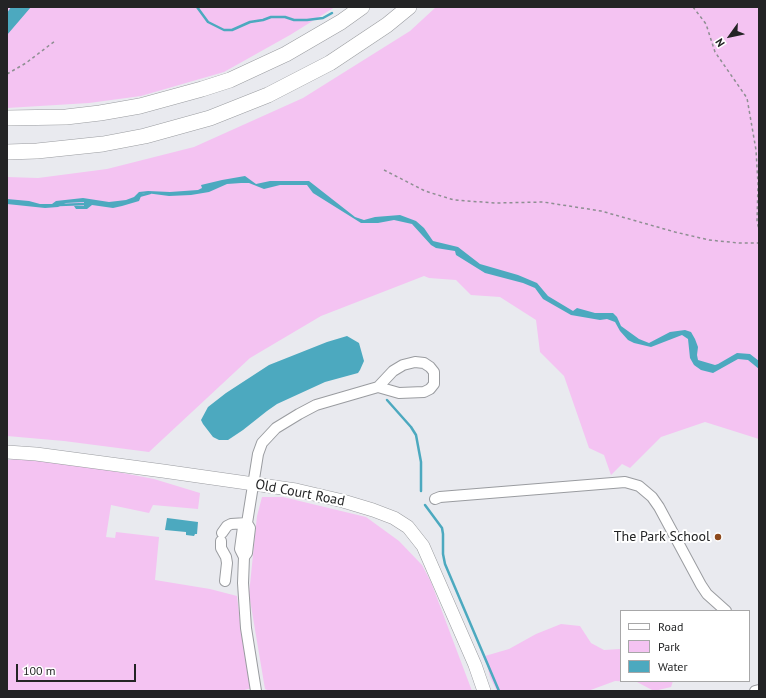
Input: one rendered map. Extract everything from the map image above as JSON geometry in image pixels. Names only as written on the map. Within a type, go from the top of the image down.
[{"type":"highway","points":[[7,118],[66,117],[100,113],[140,106],[202,89],[230,80],[286,54],[341,22],[362,7]]},
{"type":"highway","points":[[7,152],[37,151],[103,144],[145,136],[210,118],[268,95],[330,63],[387,25],[409,7]]},
{"type":"main road","name":"Old Court Road","points":[[7,452],[44,455],[296,490],[343,500],[386,514],[408,527],[423,546],[475,664],[484,691]]},
{"type":"street","points":[[256,691],[248,648],[243,605],[244,557],[247,553],[250,528],[247,523],[253,484],[258,454],[262,443],[276,428],[316,405],[378,387],[393,371],[403,365],[415,362],[424,363],[434,372],[434,384],[430,389],[424,392],[399,393],[378,387]]},
{"type":"street","points":[[435,499],[440,497],[625,482],[639,486],[652,497],[659,506],[683,554],[707,594],[725,610]]},
{"type":"street","points":[[225,581],[226,557],[221,548],[221,537],[224,528],[231,524],[247,523]]},
{"type":"street","points":[[755,691],[759,690]]},
{"type":"path","points":[[694,7],[706,24],[715,52],[747,98],[756,150],[758,184],[757,222],[759,229]]},
{"type":"path","points":[[7,74],[26,63],[55,41]]},
{"type":"path","points":[[384,170],[425,191],[454,200],[495,203],[543,202],[601,211],[674,232],[709,240],[759,243]]},
{"type":"green space","points":[[7,7],[335,7],[290,35],[224,72],[141,96],[89,103],[7,108]]},
{"type":"green space","points":[[436,7],[759,7],[759,439],[705,422],[661,437],[630,468],[622,464],[611,475],[604,455],[589,448],[564,376],[540,352],[536,320],[500,297],[471,295],[456,280],[429,278],[424,276],[321,316],[250,358],[149,452],[64,441],[7,436],[7,177],[38,178],[107,169],[194,147],[303,98],[410,31]]},
{"type":"green space","points":[[40,457],[154,479],[200,493],[198,509],[153,505],[149,513],[111,505],[106,537],[115,538],[116,532],[159,537],[155,580],[210,589],[237,596],[242,637],[253,688],[240,691],[7,691],[7,460]]},
{"type":"green space","points":[[262,497],[283,497],[366,517],[399,541],[422,565],[431,582],[472,691],[269,691],[265,689],[249,594],[257,516]]},
{"type":"green space","points":[[561,624],[580,626],[591,643],[604,650],[620,649],[620,681],[615,681],[588,691],[497,691],[490,677],[485,656],[509,649],[536,634]]},
{"type":"green space","points":[[637,682],[673,682],[671,687],[654,691]]},
{"type":"water","points":[[11,7],[31,7],[7,35],[7,13]]},
{"type":"water","points":[[245,176],[256,184],[270,181],[309,181],[355,217],[364,220],[375,217],[400,215],[416,221],[424,228],[433,241],[458,247],[480,264],[518,275],[537,283],[548,296],[573,311],[577,308],[595,313],[613,313],[617,317],[621,326],[639,339],[649,343],[670,332],[685,330],[691,332],[695,339],[698,347],[698,360],[715,365],[737,353],[750,354],[759,361],[759,369],[748,360],[738,359],[713,373],[701,370],[694,365],[690,358],[688,339],[682,335],[651,347],[634,343],[628,340],[620,331],[615,322],[607,319],[600,320],[571,315],[543,299],[535,288],[523,283],[485,273],[456,255],[455,251],[436,248],[431,245],[412,224],[394,220],[378,223],[361,223],[313,193],[307,185],[280,185],[264,189],[249,183],[241,183],[227,184],[209,192],[191,195],[169,196],[146,193],[142,194],[139,201],[113,208],[92,205],[87,209],[76,209],[74,206],[84,206],[84,202],[66,203],[58,207],[45,208],[7,204],[7,199],[29,201],[40,204],[52,204],[56,201],[83,198],[109,202],[126,200],[134,197],[139,192],[198,190],[202,188],[201,185]]},
{"type":"water","points":[[347,336],[359,343],[364,361],[358,373],[325,382],[277,404],[228,440],[219,440],[213,437],[203,424],[201,420],[208,407],[226,393],[269,365],[327,342]]},
{"type":"water","points":[[167,518],[198,522],[197,534],[194,536],[186,535],[186,532],[165,530]]},
{"type":"waterway","points":[[197,7],[208,22],[224,30],[232,30],[250,22],[271,17],[307,20],[323,18],[332,13]]},
{"type":"waterway","points":[[139,196],[150,193]]},
{"type":"waterway","points":[[59,205],[86,204]]},
{"type":"waterway","points":[[387,400],[411,427],[416,435],[421,462],[421,491]]},
{"type":"waterway","points":[[425,505],[442,528],[445,564],[499,691]]},
{"type":"place","name":"The Park School","points":[[718,537]]}]
